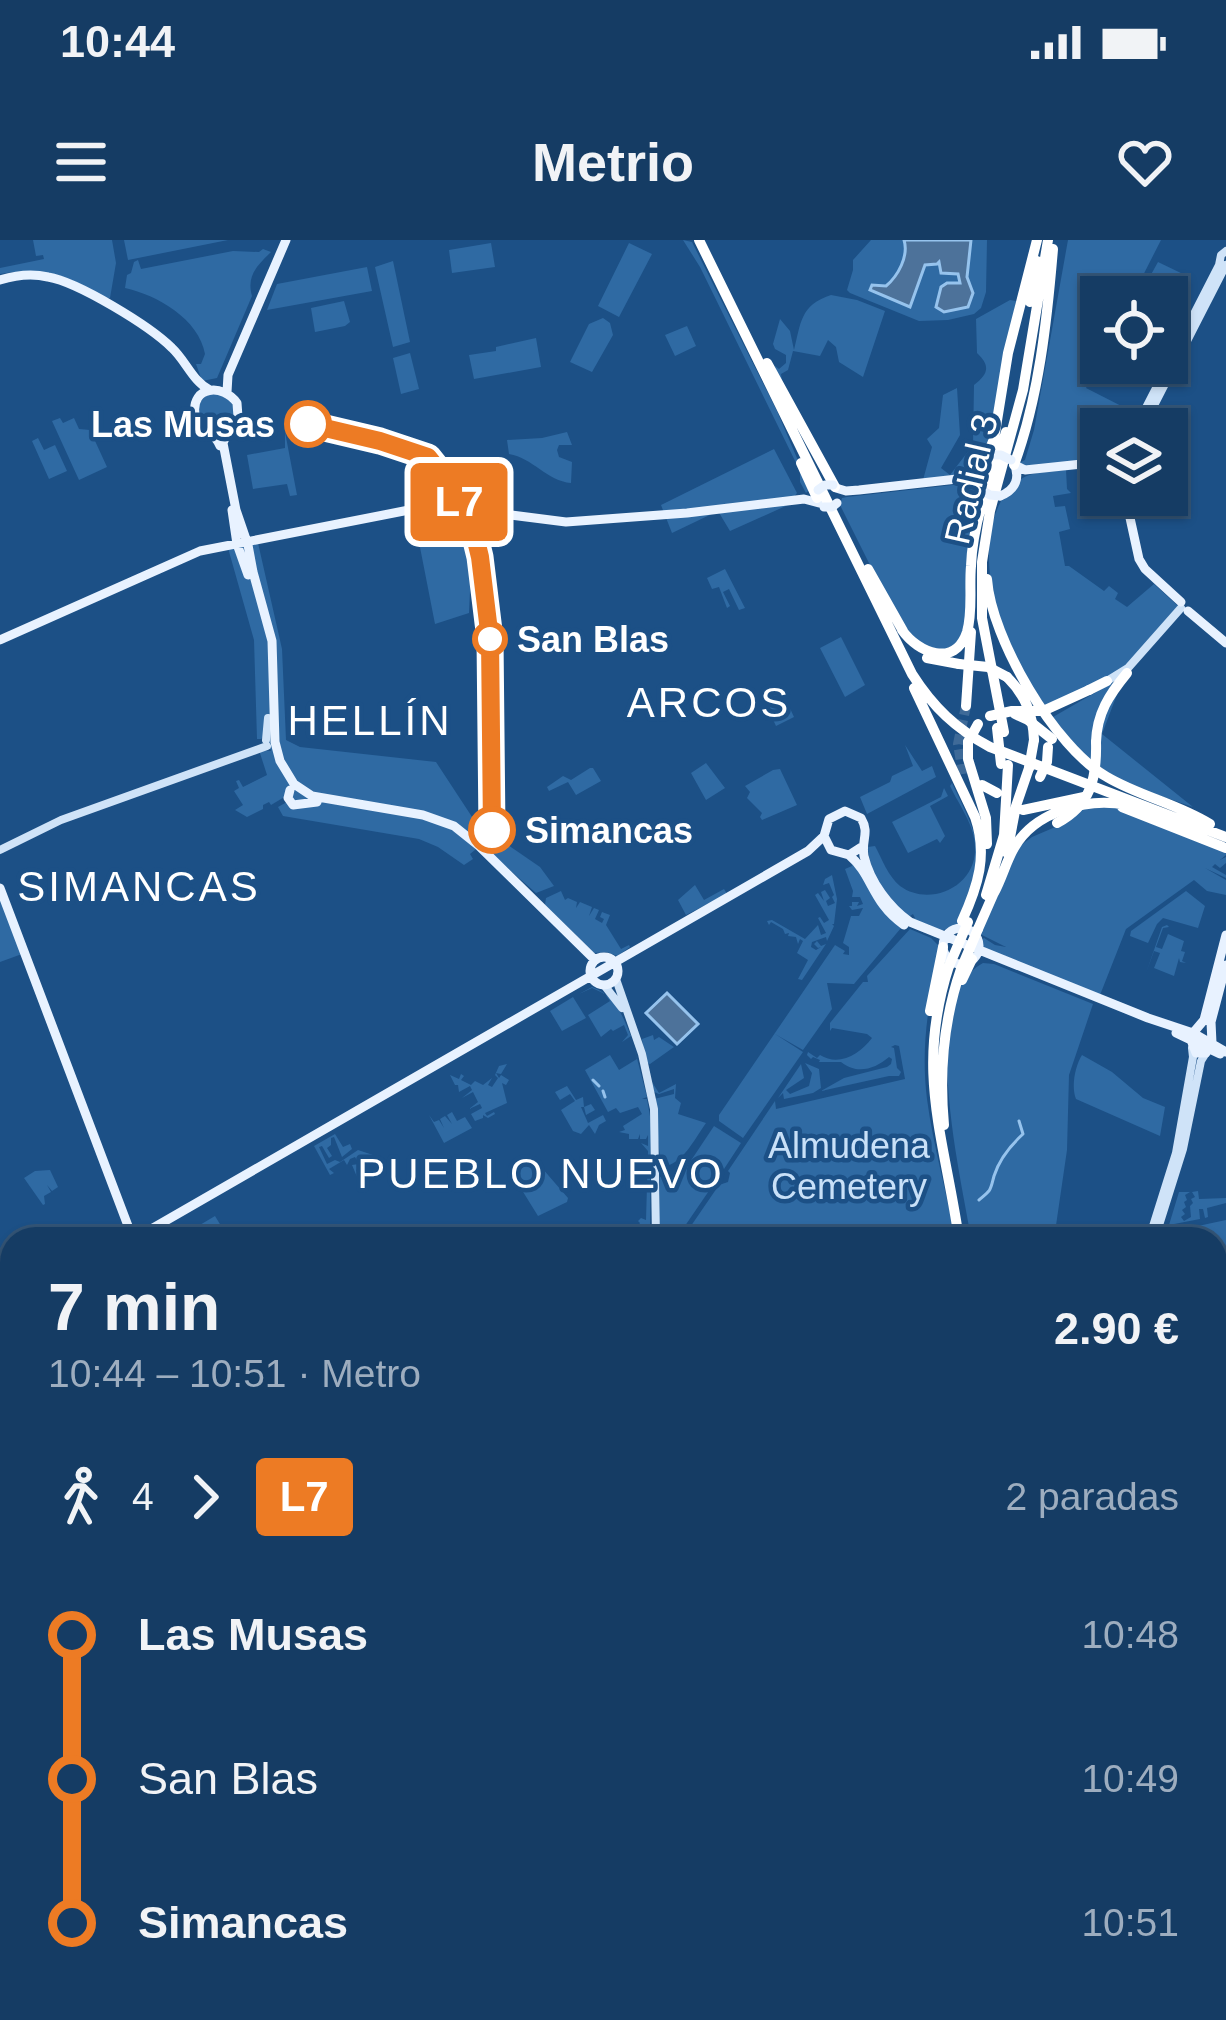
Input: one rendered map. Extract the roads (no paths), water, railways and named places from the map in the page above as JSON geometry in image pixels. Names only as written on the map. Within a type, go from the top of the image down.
[{"type":"highway","points":[[699,240],[817,496],[975,818],[982,851],[970,924],[931,1023],[928,1080]]},
{"type":"highway","points":[[699,240],[924,694],[956,727],[991,747],[1192,824]]},
{"type":"highway","points":[[699,240],[836,492]]},
{"type":"highway","points":[[988,456],[1014,326],[1045,240]]},
{"type":"highway","points":[[902,630],[915,645],[939,654],[952,651],[967,631],[980,508],[1028,418],[1037,374],[1045,240]]},
{"type":"highway","name":"Radial 3","points":[[970,924],[995,844],[1005,764],[978,642],[977,539],[1010,458],[1016,390],[1045,240]]},
{"type":"highway","points":[[732,316],[754,351]]},
{"type":"highway","points":[[767,362],[921,676],[957,720],[983,736],[1210,824]]},
{"type":"highway","points":[[1010,458],[988,541],[988,592],[1002,639],[1060,734],[1078,754],[1106,776],[1144,795]]},
{"type":"highway","points":[[845,538],[867,593]]},
{"type":"highway","points":[[867,567],[907,640],[921,654],[940,662],[988,667],[1006,677],[1031,714],[1034,740],[1029,768],[994,893]]},
{"type":"highway","points":[[966,706],[970,593]]},
{"type":"highway","points":[[970,924],[1026,837],[1079,808],[1091,790],[1101,712],[1127,673]]},
{"type":"highway","points":[[975,892],[985,862],[986,826],[968,759],[968,742],[978,724],[1006,712],[1050,709],[1108,681]]},
{"type":"highway","points":[[1024,791],[1040,778],[1050,743],[1028,685]]},
{"type":"highway","points":[[924,709],[965,773],[993,800]]},
{"type":"highway","points":[[1006,712],[1022,716],[1050,743],[1093,772],[1226,834]]},
{"type":"highway","points":[[1023,810],[1091,797],[1119,800],[1226,834]]},
{"type":"highway","points":[[1059,818],[1097,802],[1150,811]]},
{"type":"highway","points":[[1059,818],[1092,804],[1118,805],[1226,848]]},
{"type":"highway","points":[[944,942],[929,1014],[928,1080],[959,1227]]},
{"type":"highway","points":[[944,1034],[958,989],[976,954]]},
{"type":"highway","points":[[944,1122],[944,1034],[953,966]]},
{"type":"highway","points":[[953,966],[938,1045],[938,1090],[960,1227]]},
{"type":"highway","points":[[953,966],[937,1010],[932,1072],[954,1209]]},
{"type":"main road","points":[[199,398],[218,390],[228,375],[284,240]]},
{"type":"main road","points":[[1150,408],[1225,257]]},
{"type":"main road","points":[[0,281],[36,275],[77,287],[161,338],[200,385],[235,399],[239,410],[223,447],[242,541],[272,640],[271,744]]},
{"type":"main road","points":[[0,281],[36,278],[76,290],[160,340],[196,383],[196,417],[218,440],[266,641],[271,744],[300,793],[314,801],[441,826],[464,839],[531,901],[539,901]]},
{"type":"main road","points":[[209,431],[229,429]]},
{"type":"main road","points":[[978,483],[979,463],[988,456],[1001,454],[1025,470],[1080,465]]},
{"type":"main road","points":[[1010,458],[1017,480]]},
{"type":"main road","points":[[242,541],[434,507],[566,522],[804,500],[817,496],[825,485],[846,494],[966,481],[1000,496],[1028,473],[1080,466]]},
{"type":"main road","points":[[0,639],[193,554],[437,504],[558,520],[808,493],[830,507],[836,492]]},
{"type":"main road","points":[[1131,516],[1146,568],[1226,641]]},
{"type":"main road","points":[[1127,673],[1185,606]]},
{"type":"main road","points":[[1108,681],[1128,668],[1185,606]]},
{"type":"main road","points":[[0,847],[63,819],[271,744]]},
{"type":"main road","points":[[300,793],[443,821],[468,836],[539,901],[621,1006],[628,1022],[651,1108],[654,1227]]},
{"type":"main road","points":[[616,969],[686,921],[808,851],[824,836],[829,819],[848,812],[865,824],[867,866],[894,910],[914,924],[944,942],[1197,1035],[1209,1048]]},
{"type":"main road","points":[[824,836],[831,850]]},
{"type":"main road","points":[[849,855],[863,845]]},
{"type":"main road","points":[[161,1227],[545,1006],[572,986],[595,973],[616,969],[818,852],[849,855],[859,863],[884,908],[906,926],[944,942]]},
{"type":"main road","points":[[0,884],[115,1190],[139,1227]]},
{"type":"main road","points":[[513,885],[595,973]]},
{"type":"main road","points":[[661,942],[686,921]]},
{"type":"main road","points":[[1155,1227],[1176,1153],[1197,1035],[1226,935]]},
{"type":"main road","points":[[944,942],[952,962],[963,964],[976,954]]},
{"type":"main road","points":[[976,954],[1197,1035],[1209,1048],[1226,1054]]},
{"type":"main road","points":[[491,1037],[519,1024],[595,973],[607,957],[616,969],[654,1109],[654,1227]]},
{"type":"main road","points":[[958,989],[975,965],[998,962]]},
{"type":"main road","points":[[1197,1035],[1226,965]]},
{"type":"main road","points":[[1157,1227],[1209,1048]]},
{"type":"main road","points":[[307,1143],[407,1085]]},
{"type":"main road","points":[[158,1227],[276,1161]]},
{"type":"main road","points":[[1164,1190],[1166,1203]]},
{"type":"waterway","points":[[593,1080],[599,1086]]},
{"type":"waterway","points":[[603,1091],[605,1097]]},
{"type":"waterway","points":[[979,1200],[990,1190],[1002,1159],[1023,1134],[1019,1121]]},
{"type":"tunnel","points":[[963,774],[958,744],[966,706]]},
{"type":"metro line","name":"L7","points":[[308,424],[428,457],[471,520],[490,639],[492,830]]},
{"type":"place","name":"Las Musas","points":[[308,424]]},
{"type":"place","name":"San Blas","points":[[490,639]]},
{"type":"place","name":"Simancas","points":[[492,830]]},
{"type":"district","name":"ARCOS","points":[[709,702]]},
{"type":"district","name":"HELLÍN","points":[[370,720]]},
{"type":"district","name":"SIMANCAS","points":[[139,886]]},
{"type":"district","name":"PUEBLO NUEVO","points":[[541,1173]]},
{"type":"park label","name":"Almudena Cemetery","points":[[849,1166]]}]
